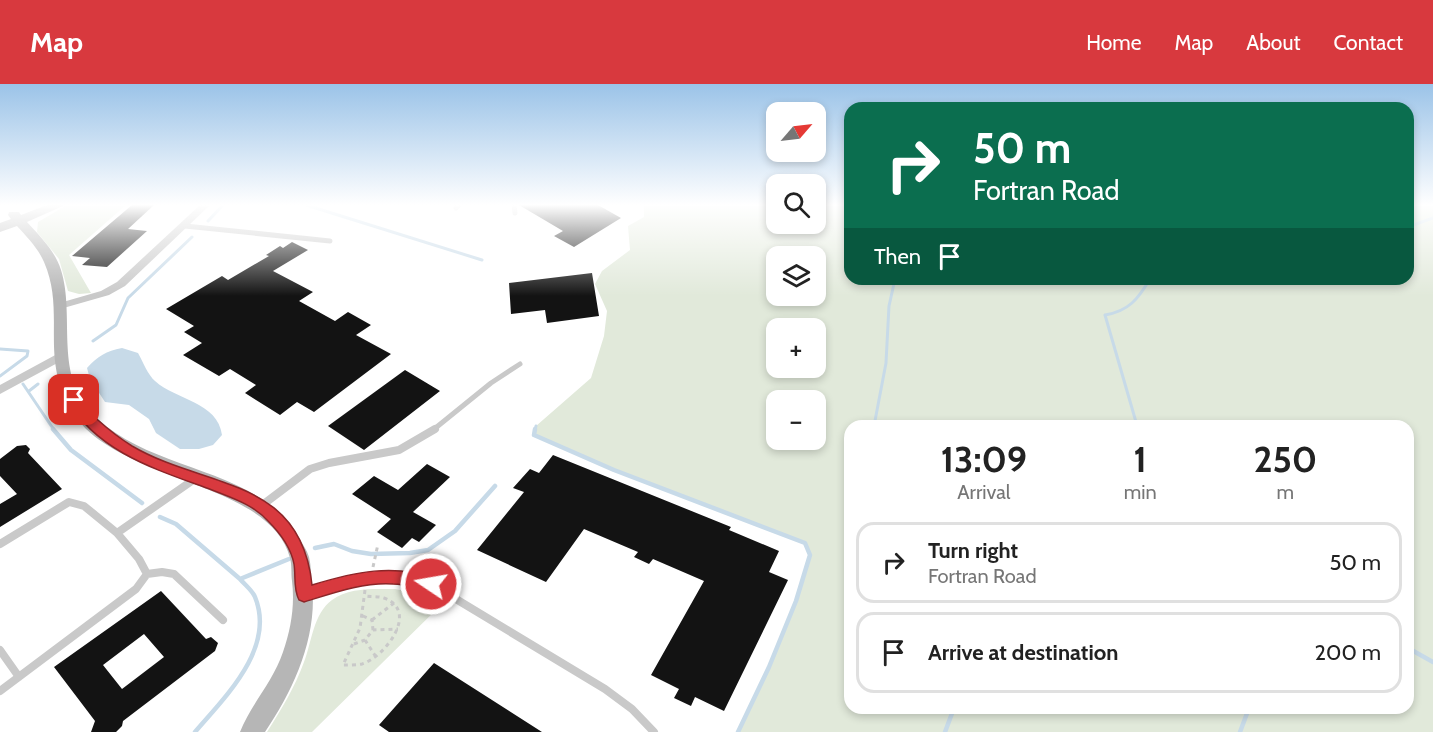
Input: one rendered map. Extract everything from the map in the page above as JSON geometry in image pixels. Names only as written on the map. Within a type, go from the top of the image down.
[{"type":"street","points":[[31,235],[50,260],[54,270],[60,306],[59,357],[66,385],[92,424],[126,449],[147,460],[233,491],[261,506],[284,527],[295,544],[302,562],[304,595],[298,642],[289,668],[251,732]]},
{"type":"street","points":[[60,306],[105,293],[122,284],[175,235]]},
{"type":"street","points":[[0,390],[59,357]]},
{"type":"lane","points":[[269,235],[330,242]]},
{"type":"lane","points":[[261,506],[299,476],[316,466],[370,459],[412,445],[487,384],[520,364]]},
{"type":"lane","points":[[117,533],[196,478]]},
{"type":"lane","points":[[0,544],[69,502],[84,506],[117,533],[139,559],[147,574]]},
{"type":"lane","points":[[0,691],[136,590],[147,574],[162,572],[174,574],[223,620]]},
{"type":"lane","points":[[304,595],[345,582],[374,577],[405,578],[431,584],[605,689],[632,710],[654,732]]},
{"type":"lane","points":[[0,650],[19,677]]},
{"type":"path","points":[[373,567],[378,544]]},
{"type":"path","points":[[364,590],[362,616],[343,665],[358,665],[376,657],[392,643],[398,629],[398,611],[394,603],[388,598],[365,596]]},
{"type":"path","points":[[372,620],[394,603]]},
{"type":"path","points":[[362,616],[372,620]]},
{"type":"path","points":[[372,620],[374,630]]},
{"type":"path","points":[[352,644],[365,640],[374,630],[398,629]]},
{"type":"path","points":[[365,640],[376,657]]},
{"type":"green space","points":[[40,235],[92,235],[69,255],[91,293],[79,294],[68,291],[59,259]]},
{"type":"green space","points":[[629,235],[844,235],[844,285],[1414,285],[1414,235],[1433,235],[1433,732],[738,732],[788,623],[810,555],[805,544],[614,470],[534,435],[536,426],[591,378],[604,336],[607,311],[595,284],[602,271],[630,250]]},
{"type":"green space","points":[[395,589],[419,594],[442,604],[312,732],[267,732],[296,680],[317,620],[326,606],[339,596],[354,591]]},
{"type":"water","points":[[122,348],[138,353],[155,381],[205,408],[213,415],[222,435],[213,445],[199,449],[180,449],[156,433],[149,419],[129,405],[105,402],[90,379],[87,368],[103,355]]},
{"type":"building","points":[[96,235],[142,235],[107,267],[82,265],[90,258],[72,256]]},
{"type":"building","points":[[555,235],[593,235],[574,247]]},
{"type":"building","points":[[292,242],[308,250],[273,271],[313,292],[299,301],[335,321],[348,312],[371,325],[356,335],[391,354],[314,412],[297,402],[280,415],[245,393],[256,385],[230,369],[219,376],[183,355],[202,343],[184,332],[194,326],[166,309],[222,276],[228,280],[269,256],[266,255],[280,246],[283,248]]},
{"type":"building","points":[[592,273],[599,316],[547,323],[545,310],[511,314],[509,283]]},
{"type":"building","points":[[405,370],[440,391],[364,450],[328,426]]},
{"type":"building","points":[[26,445],[30,449],[28,453],[62,489],[0,527],[0,504],[17,494],[0,476],[0,459],[17,446]]},
{"type":"building","points":[[553,455],[731,527],[729,530],[779,551],[769,572],[788,580],[724,711],[695,697],[691,706],[674,698],[679,689],[651,675],[704,581],[653,559],[649,564],[634,557],[638,552],[584,529],[546,582],[477,550],[524,492],[513,488],[530,469],[539,473]]},
{"type":"building","points":[[427,464],[450,477],[413,512],[436,525],[419,542],[412,538],[402,548],[377,532],[391,519],[352,494],[374,476],[398,490]]},
{"type":"building","points":[[161,591],[206,639],[211,637],[218,643],[215,651],[123,721],[122,726],[116,732],[91,732],[95,721],[54,667]],"holes":[[[144,634],[164,657],[122,689],[103,665]]]},
{"type":"building","points":[[434,663],[542,732],[389,732],[379,725]]},
{"type":"waterway","points":[[403,235],[482,260]]},
{"type":"waterway","points":[[93,341],[116,325],[128,298],[192,237]]},
{"type":"waterway","points":[[875,420],[886,363],[889,306],[894,285]]},
{"type":"waterway","points":[[1135,420],[1105,315],[1127,307],[1146,285]]},
{"type":"waterway","points":[[0,349],[28,351],[27,356],[0,376]]},
{"type":"waterway","points":[[23,384],[54,430]]},
{"type":"waterway","points":[[29,391],[38,384]]},
{"type":"waterway","points":[[535,430],[536,426]]},
{"type":"waterway","points":[[53,429],[71,450],[142,503]]},
{"type":"waterway","points":[[535,429],[534,435],[614,470],[805,543],[810,555],[796,601],[769,667],[738,732]]},
{"type":"waterway","points":[[315,548],[334,544],[352,551],[371,554],[428,550],[455,531],[495,486]]},
{"type":"waterway","points":[[160,517],[176,524],[240,579]]},
{"type":"waterway","points":[[240,579],[289,559]]},
{"type":"waterway","points":[[195,732],[233,687],[253,653],[259,635],[260,616],[255,597],[240,579]]},
{"type":"waterway","points":[[1414,651],[1433,662]]},
{"type":"waterway","points":[[945,732],[952,714]]},
{"type":"waterway","points":[[1240,732],[1247,714]]},
{"type":"route","points":[[74,400],[92,424],[126,449],[147,460],[249,498],[273,515],[295,544],[302,562],[304,595],[345,582],[374,577],[394,576],[431,584]]}]
